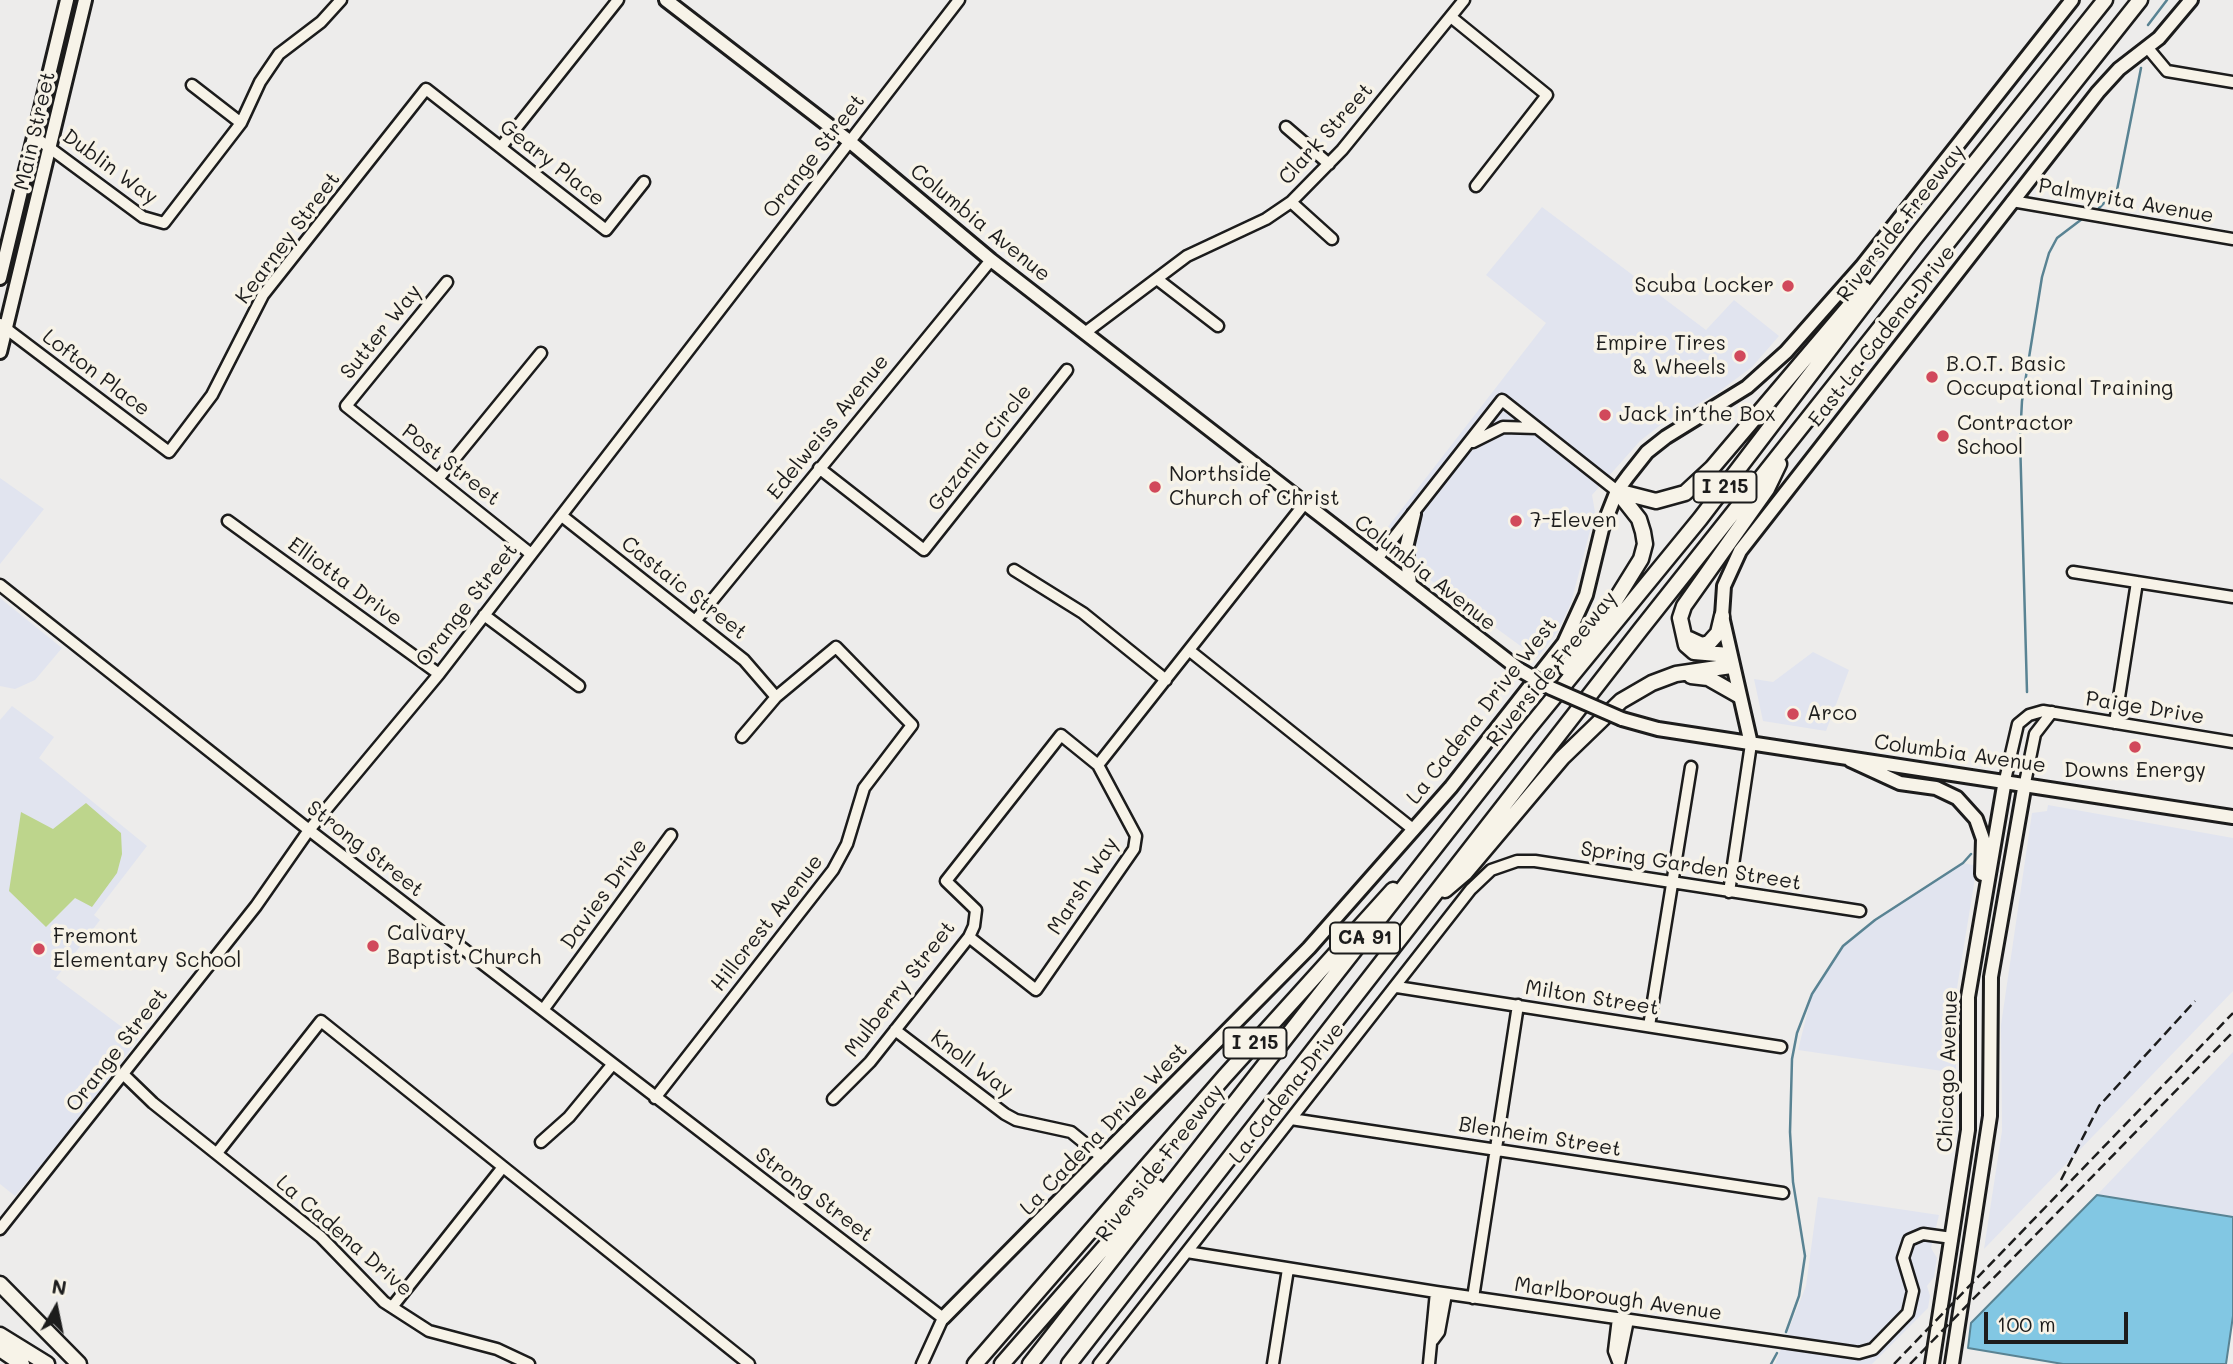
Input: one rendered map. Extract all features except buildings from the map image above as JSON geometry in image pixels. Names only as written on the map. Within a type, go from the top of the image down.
[{"type":"highway","name":"Riverside Freeway","points":[[1030,1364],[1248,1084],[1482,792],[1528,729],[1700,519],[1914,239],[2105,0]]},
{"type":"highway","name":"I 215","points":[[1069,1364],[1420,912],[2140,0]]},
{"type":"highway","points":[[1617,491],[1656,501],[1685,493],[1712,468],[1816,348],[1896,248],[1914,239]]},
{"type":"highway","points":[[1730,661],[1694,652],[1686,645],[1680,627],[1684,606],[1767,489],[1790,441]]},
{"type":"highway","points":[[1528,729],[1539,704],[1605,617],[1641,559],[1645,544],[1639,519],[1617,491]]},
{"type":"highway","points":[[1680,627],[1686,637],[1702,645],[1715,638],[1722,617]]},
{"type":"highway","points":[[1420,912],[1465,873],[1562,758],[1621,701],[1652,683],[1676,674],[1730,661]]},
{"type":"highway","points":[[1676,674],[1708,678],[1738,695]]},
{"type":"highway","name":"I 215","points":[[975,1364],[1225,1076],[1482,792]]},
{"type":"highway","points":[[1002,1364],[1248,1084]]},
{"type":"highway","points":[[0,1284],[79,1364]]},
{"type":"highway","points":[[0,1335],[47,1364]]},
{"type":"highway","points":[[0,1349],[22,1364]]},
{"type":"main road","points":[[0,278],[36,137],[66,0]]},
{"type":"main road","name":"Main Street","points":[[0,352],[3,326],[52,149],[85,0]]},
{"type":"main road","name":"Columbia Avenue","points":[[666,0],[849,141],[991,260],[1520,670],[1562,694],[1622,719],[1658,729],[2025,783],[2233,817]]},
{"type":"main road","name":"La Cadena Drive West","points":[[943,1318],[1309,948],[1451,788],[1564,643],[1586,596],[1602,528],[1617,491],[1647,452],[1679,427],[1747,387],[1786,352],[1870,257],[2072,0]]},
{"type":"main road","name":"East La Cadena Drive","points":[[1751,744],[1722,617],[1727,579],[1742,548],[2098,92],[2119,69],[2169,27],[2191,0]]},
{"type":"main road","points":[[1410,584],[1406,548],[1414,514]]},
{"type":"main road","points":[[1844,757],[1900,783],[1936,788],[1957,798],[1968,808],[1976,818],[1983,839],[1981,919]]},
{"type":"main road","name":"Chicago Avenue","points":[[1932,1364],[1968,1130],[1968,997],[2005,780]]},
{"type":"main road","name":"Chicago Avenue","points":[[1952,1364],[1990,1116],[1991,978],[2025,783]]},
{"type":"main road","points":[[1952,1238],[1972,1241]]},
{"type":"street","points":[[192,85],[241,123],[260,82],[279,54],[321,22],[341,0]]},
{"type":"street","points":[[500,147],[618,0]]},
{"type":"street","name":"Orange Street","points":[[0,1229],[256,906],[309,830],[439,674],[959,0]]},
{"type":"street","name":"Clark Street","points":[[1086,332],[1187,256],[1266,219],[1291,202],[1329,163],[1464,0]]},
{"type":"street","points":[[1451,17],[1547,95],[1476,186]]},
{"type":"street","points":[[2147,47],[2167,71],[2233,82]]},
{"type":"street","name":"Geary Place","points":[[426,89],[606,230],[644,182]]},
{"type":"street","name":"Kearney Street","points":[[169,452],[219,384],[263,295],[426,89]]},
{"type":"street","name":"Dublin Way","points":[[36,137],[143,217],[164,223],[241,123]]},
{"type":"street","points":[[1286,127],[1329,163]]},
{"type":"street","name":"Palmyrita Avenue","points":[[2012,201],[2233,239]]},
{"type":"street","points":[[1291,202],[1332,239]]},
{"type":"street","name":"Edelweiss Avenue","points":[[696,620],[991,260]]},
{"type":"street","points":[[1157,279],[1218,326]]},
{"type":"street","name":"Sutter Way","points":[[346,406],[447,282]]},
{"type":"street","name":"Lofton Place","points":[[3,326],[169,452]]},
{"type":"street","points":[[438,479],[541,353]]},
{"type":"street","name":"Gazania Circle","points":[[819,468],[924,550],[1067,370]]},
{"type":"street","points":[[1377,559],[1502,400],[1617,491]]},
{"type":"street","name":"Post Street","points":[[346,406],[531,554]]},
{"type":"street","points":[[1467,446],[1503,427],[1537,428]]},
{"type":"street","points":[[1098,765],[1305,503]]},
{"type":"street","name":"Castaic Street","points":[[562,516],[744,660],[776,697]]},
{"type":"street","name":"Elliotta Drive","points":[[228,521],[439,674]]},
{"type":"street","points":[[1014,570],[1083,613],[1166,680]]},
{"type":"street","points":[[2073,572],[2233,597]]},
{"type":"street","points":[[2115,723],[2137,582]]},
{"type":"street","name":"Strong Street","points":[[0,585],[309,830],[943,1318]]},
{"type":"street","points":[[484,615],[579,686]]},
{"type":"street","name":"Hillcrest Avenue","points":[[655,1098],[833,870],[847,844],[864,789],[912,725],[836,648],[776,697]]},
{"type":"street","points":[[1190,651],[1414,830]]},
{"type":"street","points":[[742,737],[776,697]]},
{"type":"street","points":[[2025,783],[2035,734],[2052,712]]},
{"type":"street","name":"Paige Drive","points":[[2005,780],[2018,724],[2029,715],[2052,712],[2233,742]]},
{"type":"street","name":"Marsh Way","points":[[969,937],[1036,990],[1134,849],[1136,836],[1098,765],[1061,735]]},
{"type":"street","name":"Mulberry Street","points":[[833,1099],[895,1030],[969,937],[976,910],[946,881],[1061,735]]},
{"type":"street","points":[[1729,892],[1751,744]]},
{"type":"street","points":[[1649,1026],[1690,767]]},
{"type":"street","name":"Davies Drive","points":[[543,1010],[671,835]]},
{"type":"street","name":"Spring Garden Street","points":[[1517,861],[1860,911]]},
{"type":"street","name":"La Cadena Drive","points":[[1099,1364],[1482,877],[1517,861]]},
{"type":"street","name":"Milton Street","points":[[1397,986],[1781,1047]]},
{"type":"street","points":[[1473,1298],[1518,1006]]},
{"type":"street","points":[[216,1153],[321,1021],[748,1364]]},
{"type":"street","name":"Knoll Way","points":[[895,1030],[1005,1114],[1016,1120],[1071,1132],[1103,1158]]},
{"type":"street","points":[[541,1142],[569,1117],[612,1065]]},
{"type":"street","name":"La Cadena Drive","points":[[123,1074],[153,1103],[321,1237],[392,1307],[429,1331],[497,1349],[529,1364]]},
{"type":"street","name":"Blenheim Street","points":[[1291,1119],[1783,1194]]},
{"type":"street","points":[[392,1307],[503,1167]]},
{"type":"street","name":"Marlborough Avenue","points":[[1187,1252],[1473,1298],[1864,1352],[1872,1349],[1899,1322],[1912,1302],[1913,1291],[1903,1258],[1909,1240],[1923,1234],[1952,1238]]},
{"type":"street","points":[[1273,1364],[1288,1269]]},
{"type":"street","points":[[1429,1364],[1433,1340],[1439,1332],[1441,1293]]},
{"type":"street","points":[[922,1364],[943,1318]]},
{"type":"shaded area","points":[[1542,207],[1706,330],[1734,300],[1779,336],[1752,367],[1717,393],[1663,423],[1640,441],[1592,495],[1595,512],[1571,603],[1558,631],[1537,658],[1377,541],[1546,323],[1486,275]]},
{"type":"shaded area","points":[[0,478],[44,509],[0,564]]},
{"type":"shaded area","points":[[0,598],[62,648],[35,680],[15,689],[0,686]]},
{"type":"shaded area","points":[[1813,652],[1849,670],[1826,731],[1763,721],[1754,679],[1773,682]]},
{"type":"shaded area","name":"Fremont Elementary School","points":[[12,706],[54,737],[39,758],[147,846],[94,915],[100,920],[56,978],[138,1039],[70,1131],[15,1196],[0,1184],[0,720]]},
{"type":"shaded area","points":[[2048,805],[2233,838],[2233,991],[1984,1249],[2002,1131],[2001,1025],[2032,813],[2047,811]]},
{"type":"shaded area","points":[[1963,863],[1977,866],[1956,994],[1956,1073],[1798,1050],[1812,994],[1843,946],[1875,920]]},
{"type":"shaded area","points":[[2233,1052],[2233,1217],[2097,1195]]},
{"type":"shaded area","points":[[1818,1197],[1939,1215],[1931,1248],[1937,1258],[1934,1277],[1927,1286],[1930,1296],[1928,1308],[1872,1364],[1775,1364],[1806,1286]]},
{"type":"green space","points":[[86,803],[121,833],[122,854],[117,873],[92,907],[75,898],[46,927],[9,891],[21,812],[53,829]]},
{"type":"water","points":[[2097,1195],[2233,1217],[2233,1316],[2226,1364],[2063,1364],[1968,1348],[1971,1323]]},
{"type":"waterway","points":[[2148,25],[2167,0]]},
{"type":"waterway","points":[[2099,208],[2117,190],[2141,68]]},
{"type":"waterway","points":[[2027,692],[2020,438],[2022,401],[2042,277],[2049,253],[2057,238],[2082,219]]},
{"type":"waterway","points":[[1786,1332],[1799,1296],[1805,1256],[1793,1182],[1790,1132],[1792,1059],[1797,1033],[1812,994],[1843,946],[1875,920],[1963,863],[1971,854]]},
{"type":"waterway","points":[[1771,1364],[1777,1353]]},
{"type":"railway","points":[[2061,1180],[2099,1106],[2195,1001]]},
{"type":"railway","points":[[1894,1364],[2233,1013]]},
{"type":"railway","points":[[1910,1364],[2233,1032]]},
{"type":"place","name":"Scuba Locker","points":[[1788,286]]},
{"type":"place","name":"Empire Tires & Wheels","points":[[1740,356]]},
{"type":"place","name":"B.O.T. Basic Occupational Training","points":[[1932,377]]},
{"type":"place","name":"Jack in the Box","points":[[1605,415]]},
{"type":"place","name":"Contractor School","points":[[1943,436]]},
{"type":"place","name":"Northside Church of Christ","points":[[1155,487]]},
{"type":"place","name":"7-Eleven","points":[[1516,521]]},
{"type":"place","name":"Arco","points":[[1793,714]]},
{"type":"place","name":"Downs Energy","points":[[2135,747]]},
{"type":"place","name":"Calvary Baptist Church","points":[[373,946]]},
{"type":"place","name":"Fremont Elementary School","points":[[39,949]]}]
